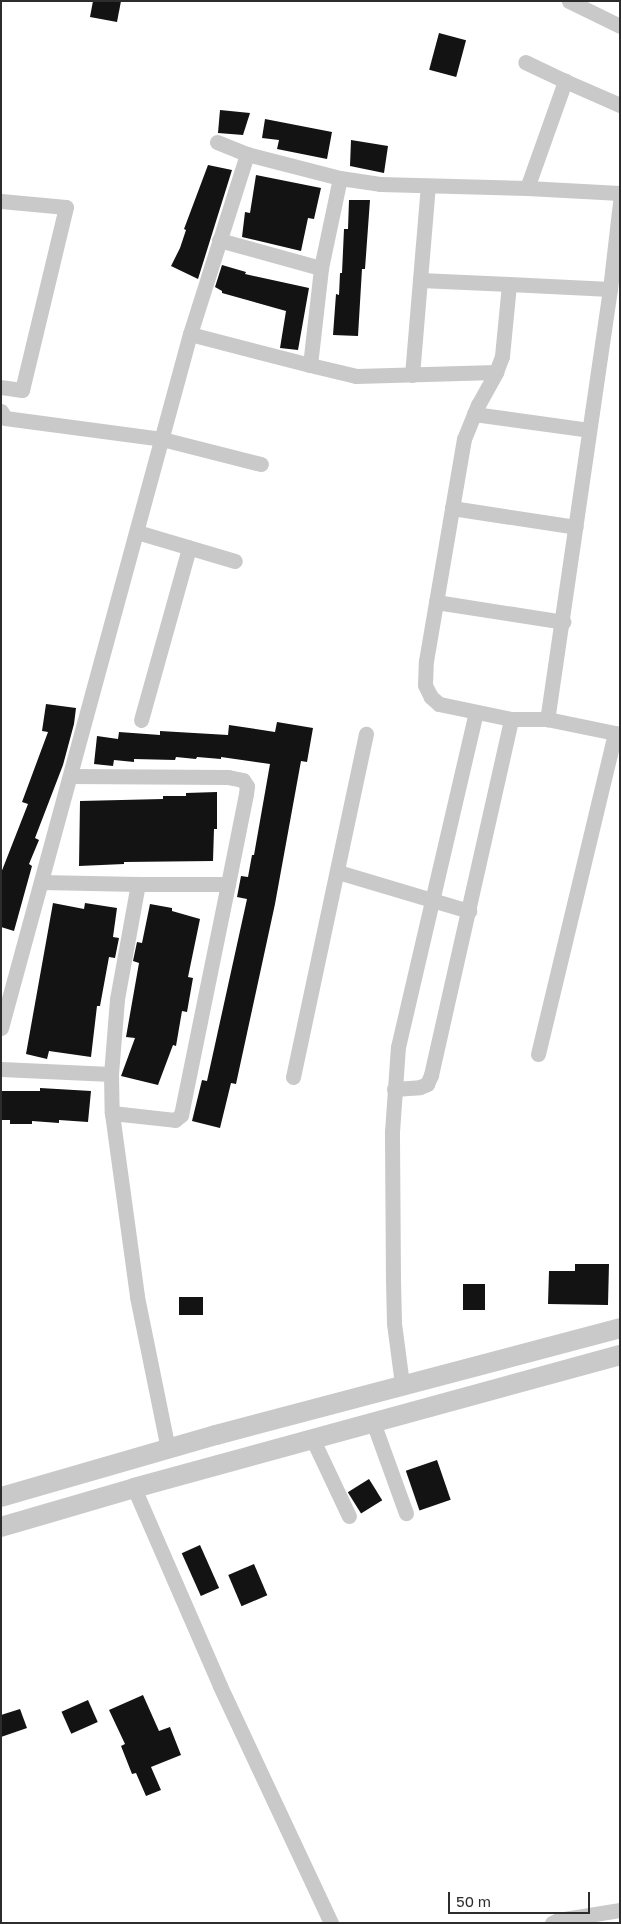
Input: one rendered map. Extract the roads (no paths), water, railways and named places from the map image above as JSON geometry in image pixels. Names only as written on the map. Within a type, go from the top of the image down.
[{"type":"street","points":[[569,1],[620,26]]},
{"type":"street","points":[[524,62],[620,105]]},
{"type":"street","points":[[527,188],[565,81]]},
{"type":"street","points":[[217,142],[247,154],[340,178],[380,184],[527,188],[620,193]]},
{"type":"street","points":[[1,1028],[190,334],[247,154]]},
{"type":"street","points":[[310,365],[321,268],[340,178]]},
{"type":"street","points":[[412,375],[428,186]]},
{"type":"street","points":[[1,201],[66,207],[22,390],[1,387]]},
{"type":"street","points":[[547,720],[563,622],[610,289],[620,202]]},
{"type":"street","points":[[220,240],[321,268]]},
{"type":"street","points":[[420,280],[610,289]]},
{"type":"street","points":[[509,284],[504,341],[496,372],[474,414],[464,439],[426,661],[425,685],[431,697],[439,704],[511,720],[547,720],[615,733],[538,1054]]},
{"type":"street","points":[[190,334],[356,376],[496,372]]},
{"type":"street","points":[[1,410],[5,418],[162,439],[261,464]]},
{"type":"street","points":[[474,414],[589,430]]},
{"type":"street","points":[[452,508],[576,527]]},
{"type":"street","points":[[137,532],[235,561]]},
{"type":"street","points":[[141,720],[188,548]]},
{"type":"street","points":[[436,602],[563,622]]},
{"type":"street","points":[[402,1384],[394,1323],[393,1280],[394,1089],[398,1047],[476,712]]},
{"type":"street","points":[[394,1089],[420,1087],[427,1084],[431,1075],[511,720]]},
{"type":"street","points":[[293,1077],[366,734]]},
{"type":"street","points":[[70,776],[228,776],[243,780],[247,786],[181,1115],[175,1120],[112,1113]]},
{"type":"street","points":[[338,872],[469,911]]},
{"type":"street","points":[[41,882],[228,884]]},
{"type":"street","points":[[138,884],[116,999],[111,1074],[112,1113],[137,1296],[168,1449]]},
{"type":"street","points":[[1,1069],[111,1074]]},
{"type":"street","points":[[1,1498],[402,1384],[620,1328]]},
{"type":"street","points":[[1,1527],[134,1488],[620,1354]]},
{"type":"street","points":[[373,1422],[406,1513]]},
{"type":"street","points":[[313,1440],[349,1516]]},
{"type":"street","points":[[134,1488],[220,1686],[331,1923]]},
{"type":"street","points":[[552,1923],[558,1920],[620,1910]]}]
